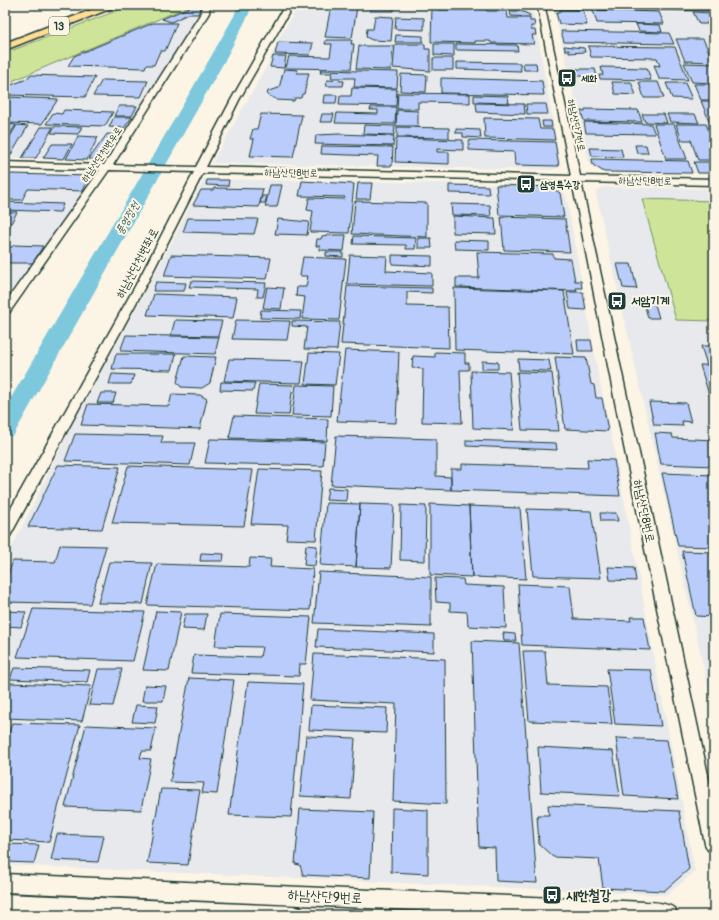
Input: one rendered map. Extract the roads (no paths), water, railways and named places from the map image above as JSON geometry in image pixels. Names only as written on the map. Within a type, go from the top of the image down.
[{"type":"main road","name":"13","points":[[5,39],[92,5]]},
{"type":"main road","name":"13","points":[[5,47],[112,5]]},
{"type":"street","name":"하남산단천변우로","points":[[6,309],[110,168],[206,13],[206,5]]},
{"type":"street","name":"하남산단천변좌로","points":[[5,532],[143,281],[196,170],[289,5]]},
{"type":"street","points":[[508,5],[714,8]]},
{"type":"street","name":"하남산단7번로","points":[[541,6],[577,178]]},
{"type":"street","name":"하남산단8번로","points":[[5,165],[714,182]]},
{"type":"street","name":"하남산단8번로","points":[[577,178],[622,407],[714,844]]},
{"type":"street","name":"하남산단9번로","points":[[5,883],[630,910],[662,912],[668,915]]},
{"type":"street","name":"하남산단9번로","points":[[5,903],[293,915]]},
{"type":"waterway","name":"풍영정천","points":[[5,429],[217,60],[241,16],[245,5]]},
{"type":"place","name":"세화","points":[[567,78]]},
{"type":"place","name":"삼영특수강","points":[[526,184]]},
{"type":"place","name":"서암기계","points":[[617,301]]},
{"type":"place","name":"새한철강","points":[[552,895]]}]
